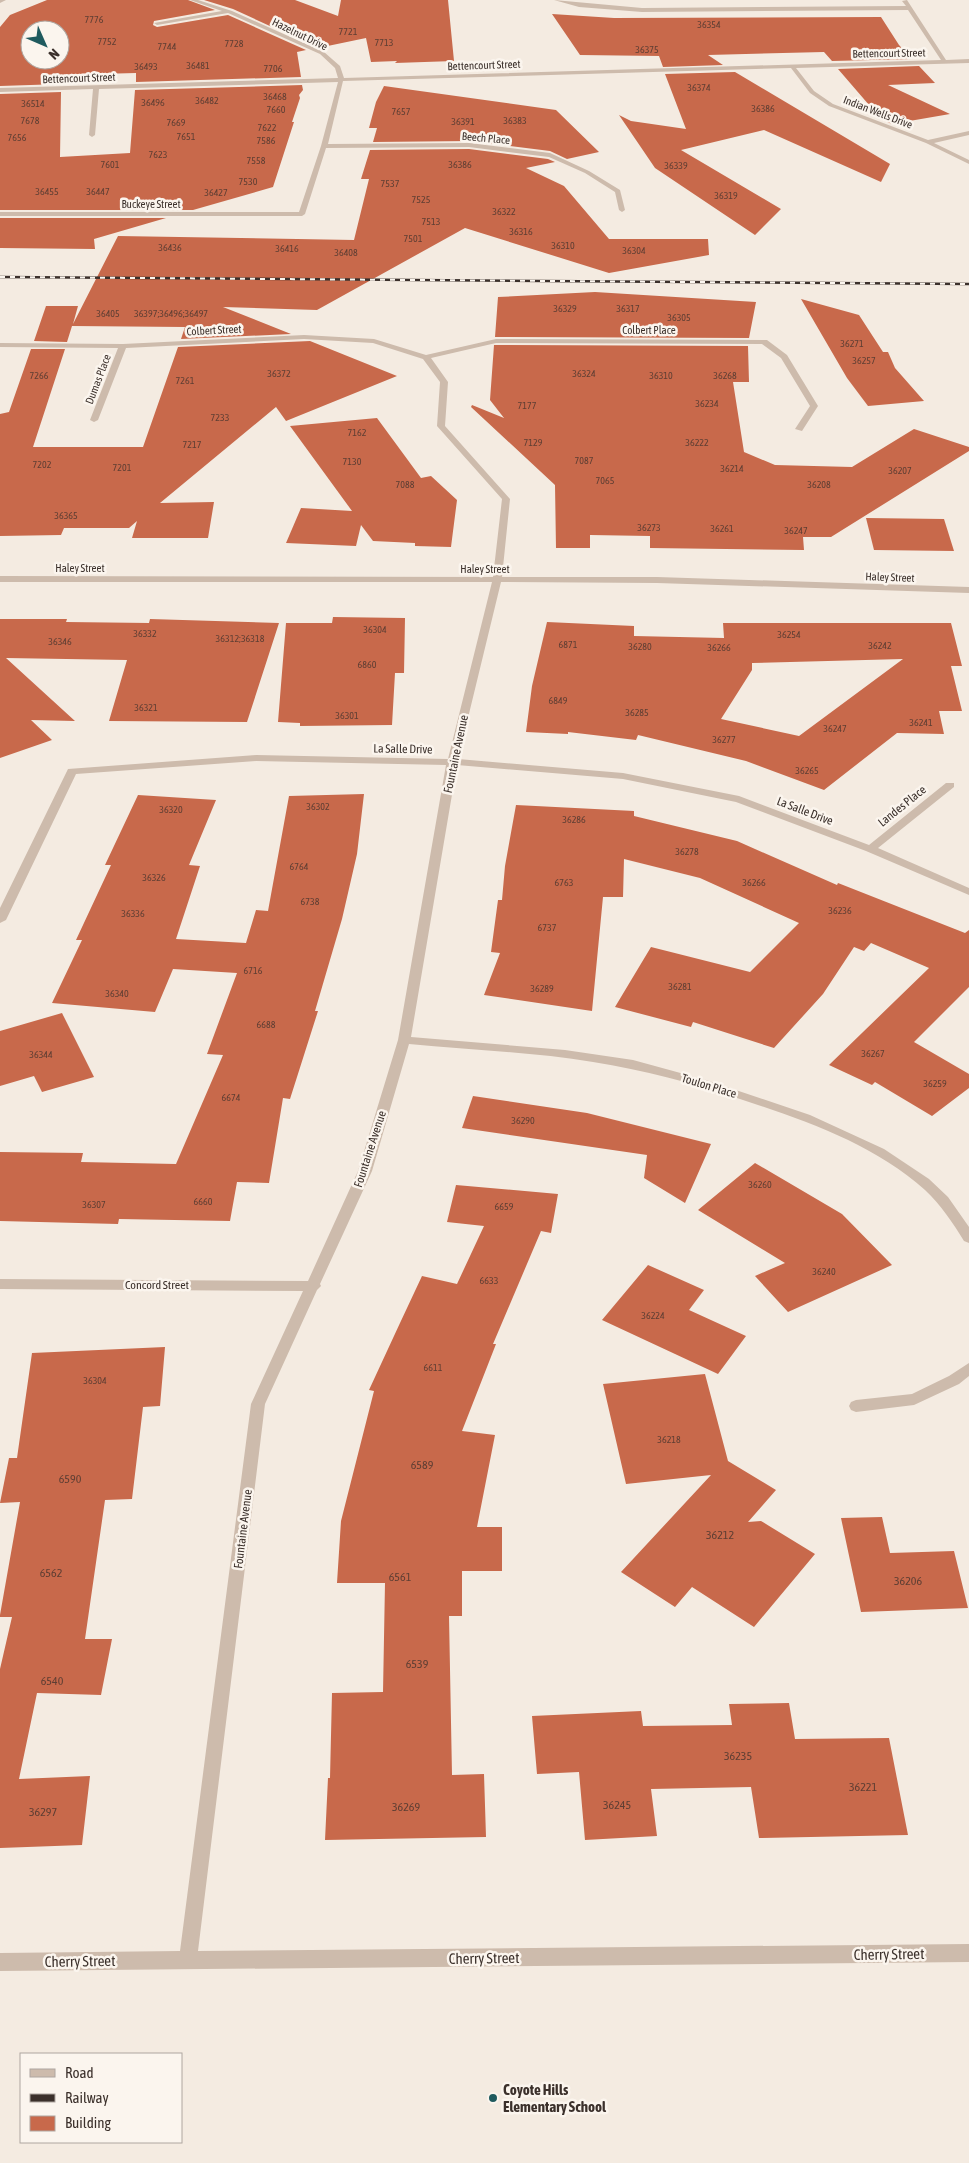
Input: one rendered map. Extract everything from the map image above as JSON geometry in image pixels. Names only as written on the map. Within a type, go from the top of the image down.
[{"type":"street","name":"Hazelnut Drive","points":[[193,0],[230,12],[322,53],[338,67],[341,79]]},
{"type":"street","points":[[557,0],[579,5],[642,10],[910,8]]},
{"type":"street","points":[[905,0],[945,62]]},
{"type":"street","points":[[157,23],[230,12]]},
{"type":"street","name":"Bettencourt Street","points":[[0,90],[969,61]]},
{"type":"street","name":"Indian Wells Drive","points":[[792,66],[812,92],[831,105],[928,142],[969,162]]},
{"type":"street","points":[[324,146],[341,79]]},
{"type":"street","points":[[92,135],[96,87]]},
{"type":"street","points":[[928,142],[969,133]]},
{"type":"street","name":"Beech Place","points":[[324,146],[469,145],[550,154],[587,172],[618,191],[622,210]]},
{"type":"street","name":"Buckeye Street","points":[[0,214],[302,214],[324,146]]},
{"type":"street","name":"Colbert Street","points":[[0,345],[123,346],[304,337],[374,340],[426,357]]},
{"type":"street","name":"Colbert Place","points":[[426,357],[496,341],[764,342],[784,357],[814,406],[798,429]]},
{"type":"street","name":"Dumas Place","points":[[94,420],[123,346]]},
{"type":"street","name":"Fountaine Avenue","points":[[188,1959],[258,1404],[314,1286],[365,1171],[404,1040],[452,762],[497,580],[506,500],[440,426],[444,382],[426,357]]},
{"type":"street","name":"Haley Street","points":[[0,579],[657,580],[969,590]]},
{"type":"street","name":"La Salle Drive","points":[[0,920],[72,771],[256,758],[452,762],[623,776],[739,799],[870,849],[969,892]]},
{"type":"street","name":"Landes Place","points":[[870,849],[950,785]]},
{"type":"street","name":"Toulon Place","points":[[404,1040],[619,1062],[693,1080],[786,1109],[831,1127],[873,1148],[924,1182],[951,1209],[969,1238]]},
{"type":"street","name":"Concord Street","points":[[0,1284],[314,1286]]},
{"type":"street","points":[[856,1406],[914,1399],[954,1380],[969,1368]]},
{"type":"street","name":"Cherry Street","points":[[0,1962],[969,1954]]},
{"type":"building","points":[[47,0],[188,0],[215,10],[154,21],[153,25],[157,27],[228,15],[306,50],[297,52],[301,77],[136,82],[136,73],[61,75],[61,84],[0,86],[0,27],[10,15]]},
{"type":"building","points":[[204,0],[295,0],[338,16],[341,0],[448,0],[454,61],[371,62],[366,38],[318,48],[233,9]]},
{"type":"building","points":[[552,14],[614,18],[881,17],[899,45],[912,59],[832,61],[824,52],[708,55],[723,65],[663,67],[659,56],[580,55]]},
{"type":"building","points":[[919,66],[935,83],[888,85],[950,114],[892,124],[882,120],[838,69]]},
{"type":"building","points":[[735,72],[890,164],[881,182],[764,130],[681,150],[781,209],[755,235],[655,168],[619,115],[631,121],[686,129],[665,74]]},
{"type":"building","points":[[302,85],[303,90],[299,95],[300,98],[292,122],[294,122],[273,187],[193,210],[0,210],[0,94],[61,92],[60,157],[130,153],[135,90]]},
{"type":"building","points":[[384,86],[556,110],[599,152],[567,159],[550,151],[469,141],[373,142],[377,128],[369,128],[376,102]]},
{"type":"building","points":[[469,149],[548,159],[555,162],[526,168],[564,186],[609,239],[708,239],[709,255],[609,273],[465,228],[317,310],[223,307],[291,334],[181,339],[185,327],[72,326],[67,342],[34,341],[46,306],[78,306],[73,324],[118,236],[354,240],[369,179],[361,179],[370,150]]},
{"type":"building","points":[[0,218],[166,218],[94,239],[95,249],[0,248]]},
{"type":"building","points":[[595,292],[756,302],[749,338],[495,337],[498,297]]},
{"type":"building","points":[[801,299],[859,315],[883,352],[888,352],[895,368],[924,401],[868,406],[847,378]]},
{"type":"building","points":[[310,341],[397,376],[286,421],[276,407],[160,503],[214,502],[208,538],[132,538],[137,521],[129,528],[64,528],[61,535],[0,536],[0,414],[9,412],[31,349],[65,349],[33,447],[143,447],[178,347]]},
{"type":"building","points":[[494,345],[748,346],[749,382],[733,382],[744,452],[775,465],[852,467],[914,429],[969,447],[969,451],[831,537],[803,537],[804,550],[650,548],[650,536],[590,535],[590,548],[556,548],[555,485],[471,407],[472,405],[504,418],[490,400]]},
{"type":"building","points":[[377,418],[421,478],[431,476],[457,500],[451,547],[415,546],[415,543],[373,541],[361,525],[356,546],[286,543],[301,508],[352,511],[290,426]]},
{"type":"building","points":[[866,518],[944,519],[954,551],[874,550]]},
{"type":"building","points":[[333,617],[405,618],[404,673],[395,673],[392,725],[300,726],[300,723],[278,722],[286,623],[332,623]]},
{"type":"building","points":[[0,619],[67,619],[66,622],[149,623],[150,619],[279,623],[247,722],[109,721],[127,660],[6,658],[75,721],[31,720],[52,740],[0,758]]},
{"type":"building","points":[[547,622],[634,626],[634,636],[724,638],[723,623],[951,623],[962,666],[951,666],[962,711],[939,711],[944,734],[897,733],[824,790],[746,761],[638,735],[636,740],[568,732],[568,734],[526,732],[532,686]],"holes":[[[903,659],[799,736],[721,719],[752,670],[752,663]]]},
{"type":"building","points":[[364,794],[357,854],[342,919],[315,1011],[318,1011],[290,1099],[283,1098],[269,1183],[237,1182],[230,1221],[119,1219],[118,1224],[0,1221],[0,1152],[83,1153],[81,1162],[176,1164],[223,1055],[207,1054],[237,973],[173,969],[155,1012],[52,1003],[82,940],[76,940],[111,865],[105,865],[138,795],[216,800],[189,865],[200,866],[176,939],[246,943],[256,910],[268,911],[289,796]]},
{"type":"building","points":[[516,805],[634,811],[634,816],[737,841],[837,885],[838,883],[965,933],[969,930],[969,987],[914,1042],[969,1074],[969,1088],[932,1116],[875,1082],[872,1085],[829,1065],[929,968],[871,943],[864,951],[854,947],[823,994],[774,1048],[693,1022],[691,1027],[615,1007],[651,947],[750,972],[799,923],[700,878],[624,859],[623,897],[603,897],[592,1011],[484,995],[500,953],[491,952],[498,900],[502,900],[505,866]]},
{"type":"building","points":[[62,1013],[94,1077],[42,1092],[34,1076],[0,1086],[0,1031]]},
{"type":"building","points":[[473,1096],[587,1113],[711,1144],[685,1203],[644,1178],[647,1155],[462,1128]]},
{"type":"building","points":[[755,1163],[842,1214],[892,1265],[788,1312],[755,1276],[785,1263],[698,1210]]},
{"type":"building","points":[[456,1185],[558,1194],[551,1233],[541,1231],[493,1344],[496,1344],[462,1431],[495,1435],[477,1527],[502,1527],[502,1571],[462,1571],[462,1616],[449,1616],[452,1775],[484,1774],[486,1837],[325,1840],[328,1778],[330,1778],[332,1693],[383,1692],[385,1583],[337,1583],[341,1521],[374,1391],[369,1390],[422,1276],[457,1284],[484,1226],[447,1222]]},
{"type":"building","points":[[648,1265],[704,1290],[689,1310],[746,1336],[718,1374],[602,1320]]},
{"type":"building","points":[[165,1347],[160,1406],[143,1407],[132,1499],[105,1500],[85,1639],[112,1639],[101,1695],[37,1693],[19,1779],[90,1776],[82,1845],[0,1848],[0,1669],[12,1617],[0,1617],[0,1615],[20,1502],[0,1503],[9,1458],[17,1458],[32,1353]]},
{"type":"building","points":[[705,1374],[728,1461],[776,1490],[748,1522],[761,1521],[815,1554],[754,1627],[692,1587],[675,1607],[621,1572],[711,1475],[626,1484],[603,1384]]},
{"type":"building","points":[[882,1517],[890,1553],[954,1551],[968,1608],[861,1612],[841,1518]]},
{"type":"building","points":[[789,1703],[795,1739],[889,1738],[908,1835],[759,1838],[751,1787],[651,1789],[657,1836],[585,1840],[579,1772],[537,1774],[532,1716],[641,1711],[643,1726],[732,1725],[729,1704]]},
{"type":"railway","points":[[0,277],[969,284]]},
{"type":"place","name":"Coyote Hills Elementary School","points":[[493,2098]]}]
